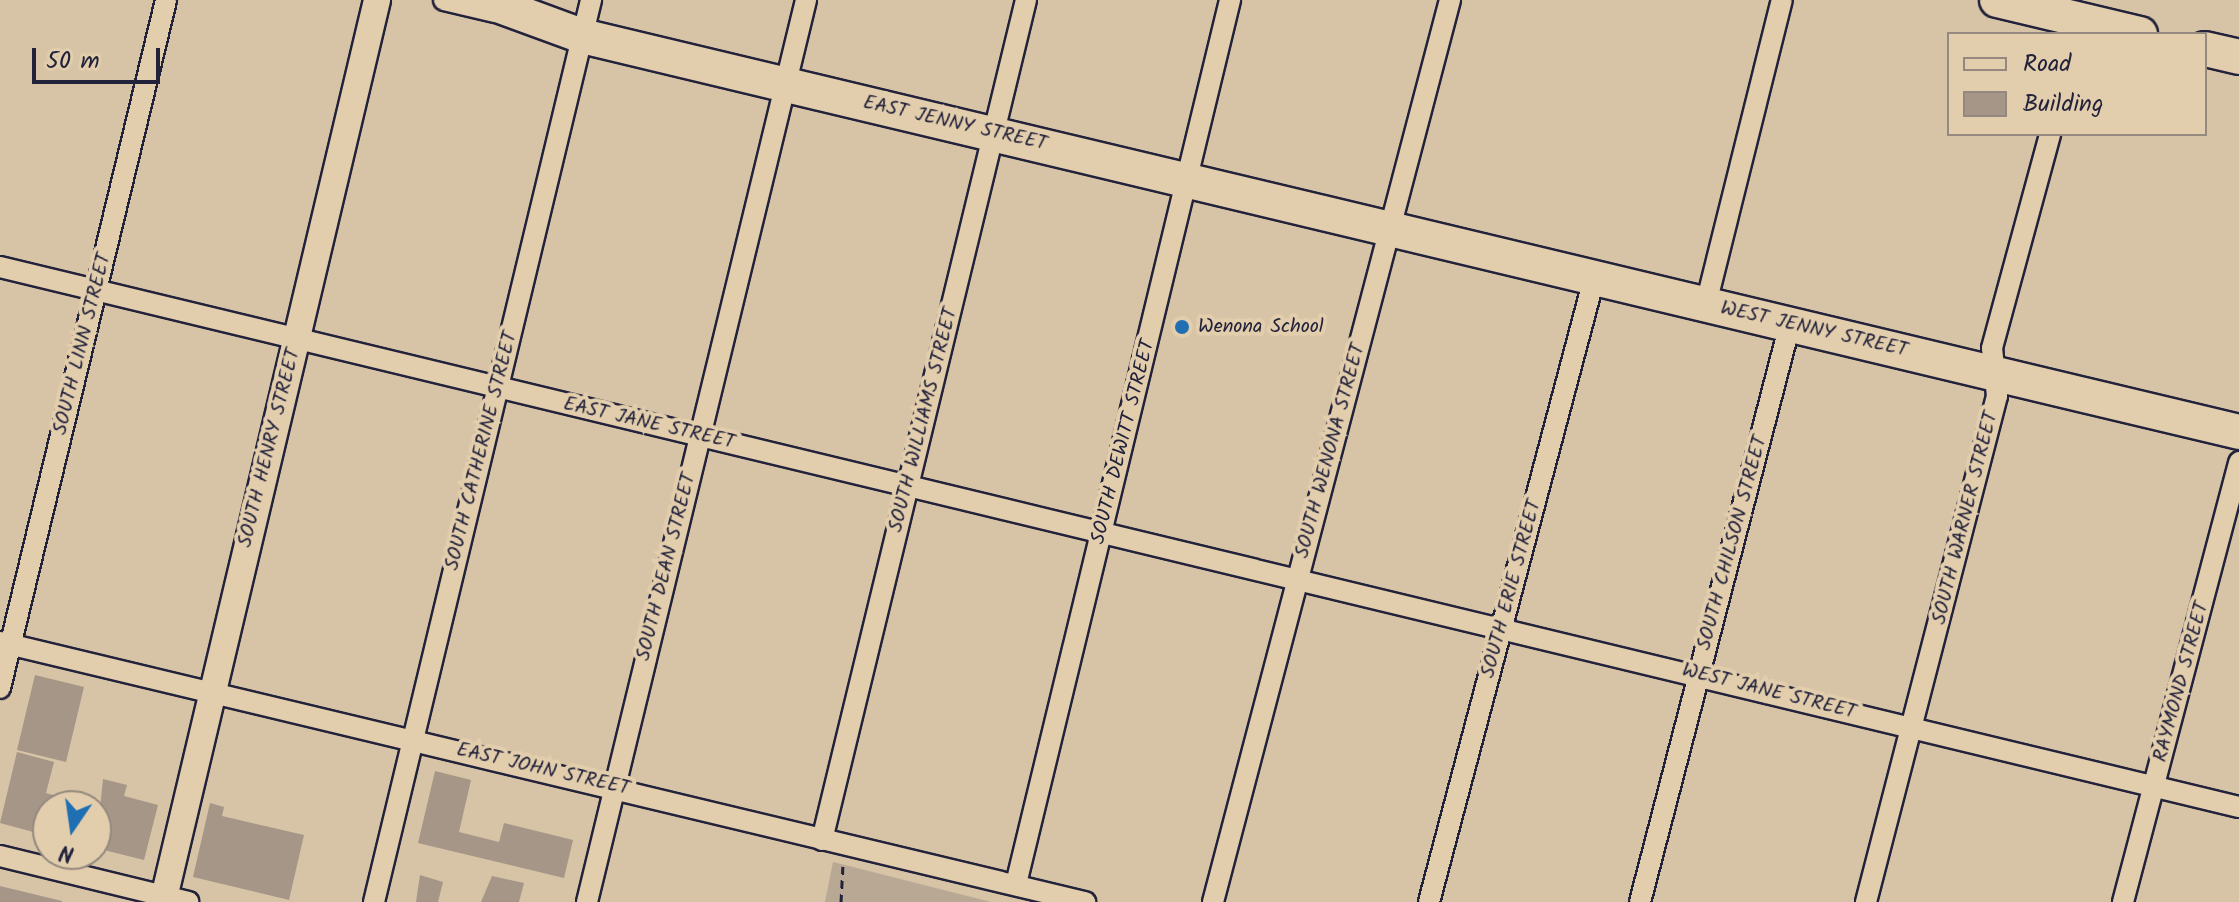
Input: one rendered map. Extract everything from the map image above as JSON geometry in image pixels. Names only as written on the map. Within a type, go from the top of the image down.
[{"type":"highway","name":"EAST JENNY STREET","points":[[484,0],[521,19],[582,36],[1389,228]]},
{"type":"highway","points":[[1997,0],[2079,27],[2123,32]]},
{"type":"highway","points":[[2207,49],[2239,57]]},
{"type":"highway","name":"WEST JENNY STREET","points":[[1389,228],[2239,432]]},
{"type":"street","name":"SOUTH LINN STREET","points":[[0,688],[5,644],[96,290],[166,0]]},
{"type":"street","name":"SOUTH HENRY STREET","points":[[172,900],[211,693],[377,0]]},
{"type":"street","name":"EAST JENNY STREET","points":[[444,0],[521,19]]},
{"type":"street","name":"SOUTH CATHERINE STREET","points":[[374,902],[591,0]]},
{"type":"street","name":"SOUTH DEAN STREET","points":[[587,902],[806,0]]},
{"type":"street","name":"SOUTH WILLIAMS STREET","points":[[822,840],[1026,0]]},
{"type":"street","name":"SOUTH DEWITT STREET","points":[[1016,884],[1230,0]]},
{"type":"street","name":"SOUTH WENONA STREET","points":[[1213,902],[1450,0]]},
{"type":"street","points":[[1706,304],[1782,0]]},
{"type":"street","name":"SOUTH WARNER STREET","points":[[1866,902],[1997,396],[1992,348],[2049,136]]},
{"type":"street","name":"EAST JANE STREET","points":[[0,267],[1298,579]]},
{"type":"street","name":"SOUTH ERIE STREET","points":[[1429,902],[1595,275]]},
{"type":"street","name":"SOUTH CHILSON STREET","points":[[1640,902],[1790,324]]},
{"type":"street","name":"RAYMOND STREET","points":[[2123,902],[2239,462]]},
{"type":"street","name":"WEST JANE STREET","points":[[1298,579],[2239,807]]},
{"type":"street","name":"EAST JOHN STREET","points":[[5,644],[412,738],[1085,902]]},
{"type":"street","points":[[0,856],[172,900]]},
{"type":"path","points":[[841,902],[843,866]]},
{"type":"shaded area","points":[[833,862],[991,902],[825,902]]},
{"type":"building","points":[[35,675],[84,687],[66,762],[17,750]]},
{"type":"building","points":[[17,752],[54,762],[47,790],[32,790],[32,832],[0,823]]},
{"type":"building","points":[[435,771],[471,780],[459,832],[499,842],[504,823],[573,840],[564,878],[418,843]]},
{"type":"building","points":[[103,779],[127,785],[124,796],[158,805],[144,860],[112,852],[112,790],[102,790]]},
{"type":"building","points":[[210,803],[224,807],[222,816],[304,835],[289,900],[193,877]]},
{"type":"building","points":[[420,875],[443,882],[438,902],[416,902]]},
{"type":"building","points":[[492,876],[524,883],[519,902],[481,902]]},
{"type":"building","points":[[0,886],[62,901],[62,902],[0,902]]},
{"type":"place","name":"Wenona School","points":[[1182,327]]}]
